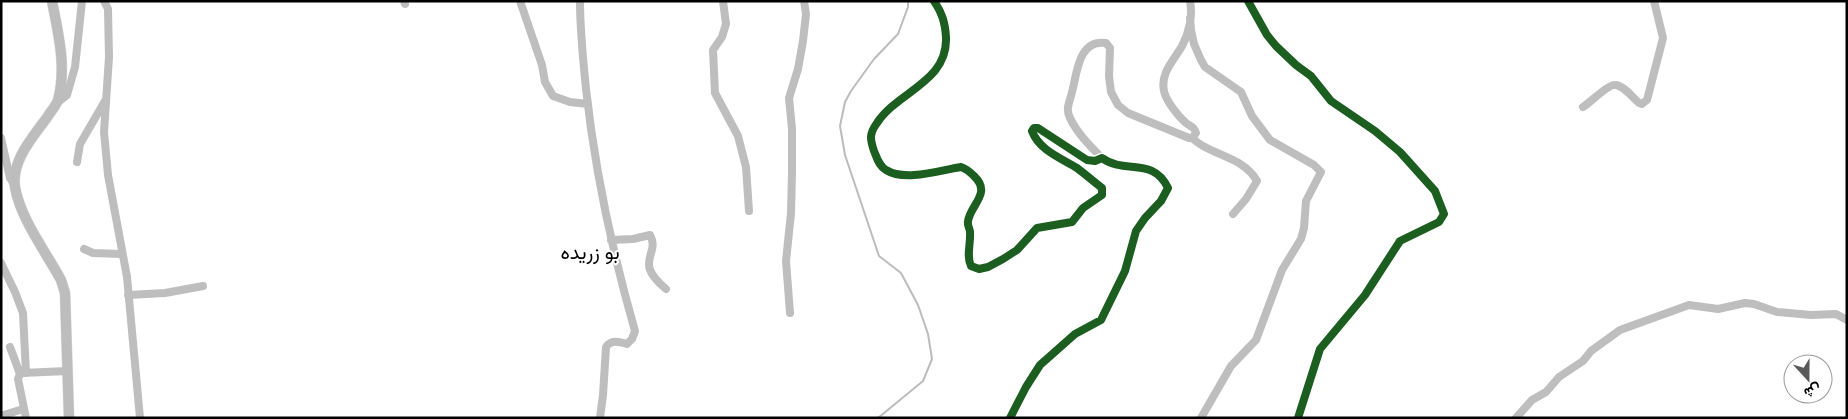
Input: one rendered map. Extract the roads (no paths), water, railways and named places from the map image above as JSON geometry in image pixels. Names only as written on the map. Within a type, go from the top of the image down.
[{"type":"main road","points":[[52,1],[61,52],[61,81],[58,102],[23,152],[16,170],[15,186],[20,204],[61,280],[65,292],[69,418]]},
{"type":"street","points":[[58,102],[67,95],[76,67],[82,1]]},
{"type":"street","points":[[104,1],[108,9],[108,57],[104,132],[108,175],[127,277],[140,418]]},
{"type":"street","points":[[520,1],[542,65],[545,82],[553,96],[570,102],[588,104]]},
{"type":"street","points":[[580,1],[580,31],[592,137],[618,275],[635,331],[632,339],[627,344],[616,341],[606,347],[600,418]]},
{"type":"street","points":[[723,1],[726,24],[722,37],[713,50],[715,94],[738,136],[746,167],[749,212]]},
{"type":"street","points":[[790,314],[786,261],[791,213],[792,164],[792,129],[789,98],[802,51],[806,14],[804,1]]},
{"type":"street","points":[[934,1],[942,14],[946,29],[944,56],[938,67],[926,81],[884,114],[871,133],[870,141],[877,160],[886,170],[911,176],[961,167],[976,178],[981,186],[981,193],[968,222],[970,233],[968,261],[971,266],[978,269],[988,267],[1003,259],[1017,250],[1037,228],[1072,222],[1083,208],[1102,195],[1102,188],[1078,169],[1047,151],[1034,136],[1032,131],[1034,128],[1038,128],[1087,160],[1095,161],[1102,158]]},
{"type":"street","points":[[1190,1],[1191,30],[1194,44],[1205,67],[1241,92],[1252,116],[1270,140],[1314,165],[1321,172],[1306,201],[1304,228],[1301,239],[1282,270],[1256,340],[1231,366],[1201,418]]},
{"type":"street","points":[[1248,1],[1276,46],[1311,76],[1331,101],[1400,152],[1435,191],[1444,214],[1439,222],[1400,242],[1365,295],[1320,349],[1298,418]]},
{"type":"street","points":[[1583,108],[1609,86],[1614,85],[1622,88],[1639,103],[1642,104],[1647,100],[1662,38],[1654,1]]},
{"type":"street","points":[[1190,18],[1183,45],[1165,73],[1164,91],[1175,110],[1195,130],[1196,133],[1192,138]]},
{"type":"street","points":[[1010,418],[1040,365],[1075,334],[1101,320],[1125,271],[1136,231],[1161,201],[1168,188],[1164,178],[1146,167],[1109,163],[1083,138],[1070,119],[1067,108],[1077,65],[1085,51],[1102,42],[1106,43],[1110,48],[1109,76],[1111,92],[1118,105],[1128,114],[1192,138],[1204,147],[1222,154],[1241,165],[1254,175],[1257,181],[1246,199],[1233,214]]},
{"type":"street","points":[[77,162],[80,144],[106,100]]},
{"type":"street","points":[[2,144],[10,178],[15,186]]},
{"type":"street","points":[[611,240],[633,239],[650,235],[652,246],[648,266],[652,274],[666,289]]},
{"type":"street","points":[[84,249],[92,252],[122,254]]},
{"type":"street","points":[[1,264],[23,313],[23,373],[18,379],[26,418]]},
{"type":"street","points":[[128,295],[165,293],[203,286]]},
{"type":"street","points":[[1516,418],[1532,400],[1546,392],[1559,377],[1583,361],[1590,351],[1620,330],[1689,305],[1713,310],[1734,305],[1754,304],[1777,312],[1811,315],[1831,313],[1847,320]]},
{"type":"street","points":[[10,347],[23,373]]},
{"type":"street","points":[[23,373],[67,372]]},
{"type":"street","points":[[1,416],[23,409]]},
{"type":"waterway","points":[[878,418],[923,381],[932,359],[928,334],[918,305],[901,273],[879,256],[845,155],[840,126],[845,102],[874,59],[898,34],[908,7],[908,1]]},
{"type":"district","name":"بو زريده","points":[[590,252]]}]
